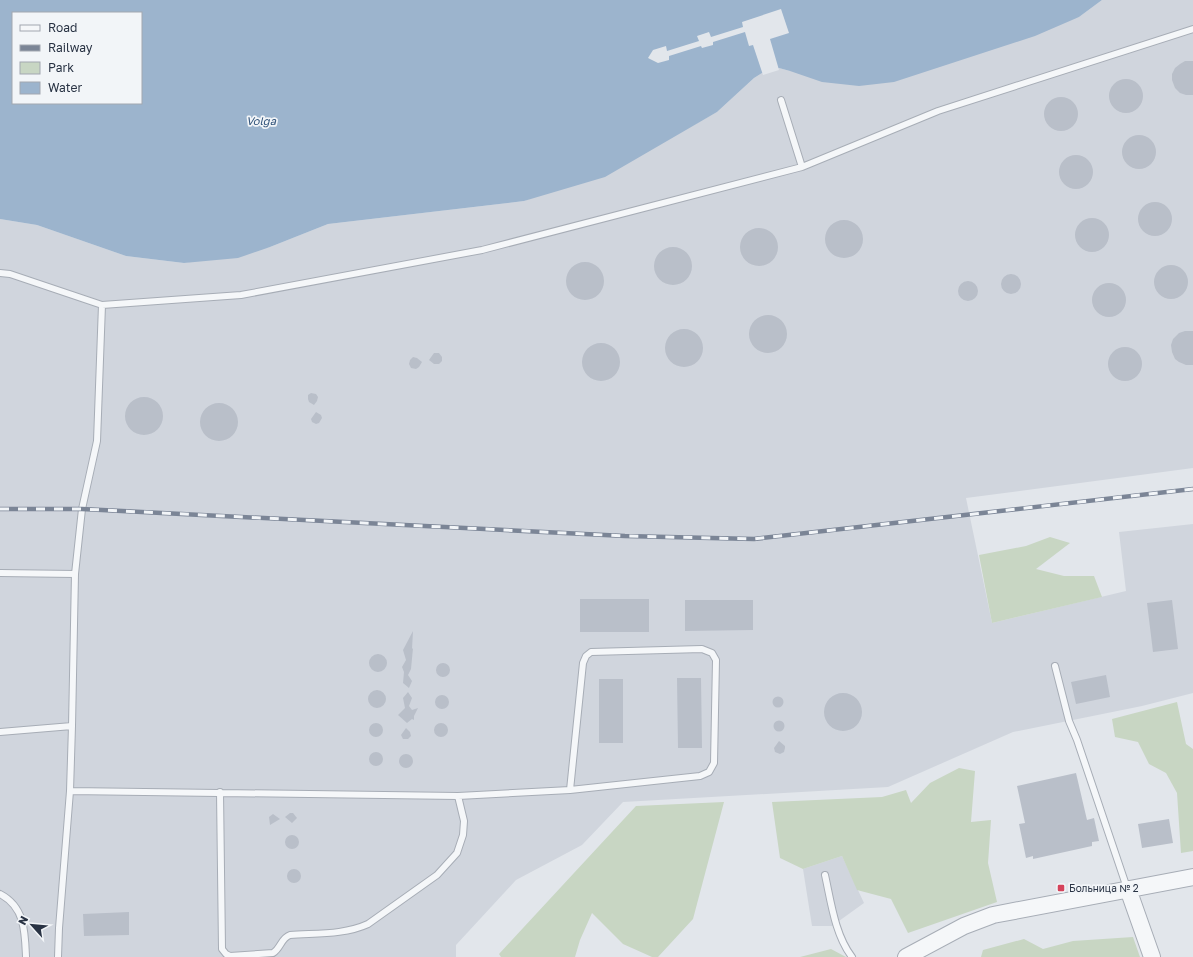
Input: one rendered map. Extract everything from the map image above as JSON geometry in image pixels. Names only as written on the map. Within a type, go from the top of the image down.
[{"type":"street","points":[[906,957],[964,926],[993,915],[1193,877]]},
{"type":"street","points":[[1128,889],[1152,957]]},
{"type":"lane","points":[[0,274],[10,274],[102,305],[241,295],[482,250],[802,167],[938,111],[1193,29]]},
{"type":"lane","points":[[781,100],[802,167]]},
{"type":"lane","points":[[58,957],[70,791],[75,574],[82,509],[97,441],[102,305]]},
{"type":"lane","points":[[0,573],[75,574]]},
{"type":"lane","points":[[70,791],[458,796],[570,790],[700,776],[709,772],[714,763],[716,660],[712,653],[702,649],[591,652],[586,656],[583,663],[570,790]]},
{"type":"lane","points":[[1055,666],[1069,721],[1078,740],[1128,889]]},
{"type":"lane","points":[[0,732],[72,726]]},
{"type":"lane","points":[[220,792],[222,949],[230,956],[273,953],[278,949],[283,939],[290,935],[345,931],[357,929],[368,924],[437,875],[458,853],[463,835],[464,821],[458,796]]},
{"type":"lane","points":[[824,875],[840,936],[845,948],[852,957]]},
{"type":"lane","points":[[0,894],[13,904],[19,911],[26,941],[26,957]]},
{"type":"shaded area","points":[[1102,0],[1193,0],[1193,468],[966,498],[992,623],[1126,591],[1119,532],[1193,524],[1193,693],[1142,706],[1013,732],[888,787],[623,802],[582,845],[516,880],[456,945],[456,957],[0,957],[0,219],[37,225],[126,256],[184,263],[270,247],[328,224],[524,201],[665,141],[717,112],[754,78],[762,73],[779,68],[790,71],[1079,17]]},
{"type":"shaded area","points":[[842,856],[864,903],[832,926],[812,926],[803,869]]},
{"type":"green space","points":[[1050,537],[1070,543],[1036,569],[1064,576],[1094,576],[1102,597],[992,623],[979,555],[1026,546]]},
{"type":"green space","points":[[1177,702],[1186,744],[1193,749],[1193,851],[1181,853],[1177,793],[1166,773],[1149,764],[1138,742],[1115,737],[1112,719]]},
{"type":"green space","points":[[959,768],[975,771],[971,822],[991,820],[988,863],[997,902],[908,933],[891,899],[857,890],[842,856],[803,869],[780,858],[772,802],[882,797],[906,790],[911,803],[930,783]]},
{"type":"green space","points":[[724,802],[693,919],[658,957],[652,957],[623,944],[592,913],[580,940],[575,957],[501,957],[499,954],[636,806]]},
{"type":"green space","points":[[1133,937],[1140,957],[981,957],[983,950],[1024,939],[1043,949],[1073,941]]},
{"type":"green space","points":[[831,949],[846,957],[800,957]]},
{"type":"water","name":"Volga","points":[[0,0],[1102,0],[1079,17],[1035,36],[894,82],[859,86],[822,82],[779,68],[762,73],[754,78],[717,112],[605,177],[524,201],[328,224],[238,258],[184,263],[126,256],[37,225],[0,219]]},
{"type":"pier","points":[[781,9],[789,33],[770,39],[779,70],[763,75],[753,45],[749,46],[745,32],[713,42],[713,45],[702,48],[701,46],[669,56],[669,60],[658,63],[648,58],[653,50],[666,46],[667,51],[699,41],[697,36],[709,32],[711,37],[743,27],[742,22]]},
{"type":"building","points":[[1185,61],[1193,61],[1193,95],[1180,93],[1175,88],[1172,80],[1172,74],[1175,68]]},
{"type":"building","points":[[1123,79],[1129,79],[1133,80],[1140,86],[1143,96],[1142,103],[1136,110],[1129,113],[1123,113],[1119,112],[1112,106],[1109,99],[1109,93],[1110,89],[1116,82]]},
{"type":"building","points":[[1058,97],[1064,97],[1068,98],[1075,104],[1078,114],[1077,121],[1071,128],[1064,131],[1058,131],[1054,130],[1047,124],[1044,117],[1044,111],[1045,107],[1051,100]]},
{"type":"building","points":[[1136,135],[1142,135],[1146,136],[1153,142],[1156,152],[1155,159],[1149,166],[1142,169],[1136,169],[1132,168],[1125,162],[1122,155],[1122,149],[1123,145],[1129,138]]},
{"type":"building","points":[[1073,155],[1079,155],[1083,156],[1090,162],[1093,172],[1092,179],[1086,186],[1079,189],[1073,189],[1069,188],[1062,182],[1059,175],[1059,169],[1060,165],[1066,158]]},
{"type":"building","points":[[1152,202],[1158,202],[1162,203],[1169,209],[1172,219],[1171,226],[1165,233],[1158,236],[1152,236],[1148,235],[1141,229],[1138,222],[1138,216],[1139,212],[1145,205]]},
{"type":"building","points":[[1089,218],[1095,218],[1099,219],[1106,225],[1109,235],[1108,242],[1102,249],[1095,252],[1089,252],[1085,251],[1078,245],[1075,238],[1075,232],[1076,228],[1082,221]]},
{"type":"building","points":[[844,220],[854,223],[860,229],[863,239],[860,249],[854,255],[844,258],[834,255],[828,249],[825,239],[828,229],[834,223]]},
{"type":"building","points":[[759,228],[769,231],[775,237],[778,247],[775,257],[769,263],[759,266],[749,263],[743,257],[740,247],[743,237],[749,231]]},
{"type":"building","points":[[673,247],[683,250],[689,256],[692,266],[689,276],[683,282],[673,285],[663,282],[657,276],[654,266],[657,256],[663,250]]},
{"type":"building","points":[[585,262],[595,265],[601,271],[604,281],[601,291],[595,297],[585,300],[575,297],[569,291],[566,281],[569,271],[575,265]]},
{"type":"building","points":[[1168,265],[1174,265],[1178,266],[1185,272],[1188,282],[1187,289],[1181,296],[1174,299],[1168,299],[1164,298],[1157,292],[1154,285],[1154,279],[1155,275],[1161,268]]},
{"type":"building","points":[[1011,274],[1018,277],[1021,284],[1018,291],[1011,294],[1004,291],[1001,284],[1004,277]]},
{"type":"building","points":[[968,281],[975,284],[978,291],[975,298],[968,301],[961,298],[958,291],[961,284]]},
{"type":"building","points":[[1106,283],[1112,283],[1116,284],[1123,290],[1126,300],[1125,307],[1119,314],[1112,317],[1106,317],[1102,316],[1095,310],[1092,303],[1092,297],[1093,293],[1099,286]]},
{"type":"building","points":[[768,315],[778,318],[784,324],[787,334],[784,344],[778,350],[768,353],[758,350],[752,344],[749,334],[752,324],[758,318]]},
{"type":"building","points":[[684,329],[694,332],[700,338],[703,348],[700,358],[694,364],[684,367],[674,364],[668,358],[665,348],[668,338],[674,332]]},
{"type":"building","points":[[1193,331],[1193,365],[1186,365],[1179,362],[1175,359],[1172,352],[1171,345],[1173,339],[1179,333]]},
{"type":"building","points":[[601,343],[611,346],[617,352],[620,362],[617,372],[611,378],[601,381],[591,378],[585,372],[582,362],[585,352],[591,346]]},
{"type":"building","points":[[1122,347],[1128,347],[1132,348],[1139,354],[1142,364],[1141,371],[1135,378],[1128,381],[1122,381],[1118,380],[1111,374],[1108,367],[1108,361],[1109,357],[1115,350]]},
{"type":"building","points":[[434,353],[439,353],[442,357],[442,361],[439,364],[434,364],[429,360]]},
{"type":"building","points":[[413,357],[422,362],[416,369],[411,368],[409,364]]},
{"type":"building","points":[[311,393],[316,394],[318,397],[314,405],[309,402],[308,399],[308,395]]},
{"type":"building","points":[[144,397],[157,403],[163,416],[157,429],[144,435],[131,429],[125,416],[131,403]]},
{"type":"building","points":[[219,403],[232,409],[238,422],[232,435],[219,441],[206,435],[200,422],[206,409]]},
{"type":"building","points":[[316,412],[321,415],[322,418],[319,423],[316,424],[312,422],[311,419]]},
{"type":"building","points":[[580,599],[649,599],[649,632],[580,632]]},
{"type":"building","points":[[685,600],[753,600],[753,630],[685,631]]},
{"type":"building","points":[[1172,600],[1178,649],[1153,652],[1147,603]]},
{"type":"building","points":[[413,631],[411,669],[408,675],[412,681],[409,688],[403,683],[404,672],[402,667],[406,660],[403,650]]},
{"type":"building","points":[[374,654],[382,654],[387,659],[385,670],[382,672],[374,672],[369,667],[369,659]]},
{"type":"building","points":[[443,663],[448,665],[450,670],[448,675],[443,677],[438,675],[436,670],[438,665]]},
{"type":"building","points":[[1106,675],[1110,697],[1076,704],[1071,682]]},
{"type":"building","points":[[677,678],[701,678],[702,748],[678,748]]},
{"type":"building","points":[[599,679],[623,679],[623,743],[599,743]]},
{"type":"building","points":[[373,690],[381,690],[386,695],[384,706],[381,708],[373,708],[368,703],[368,695]]},
{"type":"building","points":[[408,692],[412,698],[409,706],[412,710],[418,708],[414,716],[414,720],[412,719],[407,723],[398,715],[405,708],[403,698]]},
{"type":"building","points":[[843,693],[853,696],[859,702],[862,712],[859,722],[853,728],[843,731],[833,728],[827,722],[824,712],[827,702],[833,696]]},
{"type":"building","points":[[442,695],[447,697],[449,702],[447,707],[442,709],[437,707],[435,702],[437,697]]},
{"type":"building","points":[[778,696],[782,698],[784,702],[782,706],[778,708],[774,706],[772,702],[774,698]]},
{"type":"building","points":[[779,720],[783,722],[785,726],[783,730],[779,732],[775,730],[773,726],[775,722]]},
{"type":"building","points":[[376,723],[381,725],[383,730],[381,735],[376,737],[371,735],[369,730],[371,725]]},
{"type":"building","points":[[441,723],[446,725],[448,730],[446,735],[441,737],[436,735],[434,730],[436,725]]},
{"type":"building","points":[[406,728],[410,732],[411,736],[408,739],[403,739],[401,735]]},
{"type":"building","points":[[779,741],[785,746],[784,752],[780,754],[775,752],[774,748]]},
{"type":"building","points":[[376,752],[381,754],[383,759],[381,764],[376,766],[371,764],[369,759],[371,754]]},
{"type":"building","points":[[406,754],[411,756],[413,761],[411,766],[406,768],[401,766],[399,761],[401,756]]},
{"type":"building","points":[[1076,773],[1087,820],[1094,818],[1099,841],[1092,842],[1092,846],[1033,859],[1033,856],[1026,858],[1019,824],[1025,823],[1017,786]]},
{"type":"building","points":[[290,813],[293,813],[297,818],[292,823],[285,817]]},
{"type":"building","points":[[273,814],[280,819],[270,825],[269,817]]},
{"type":"building","points":[[1169,819],[1173,843],[1142,848],[1138,824]]},
{"type":"building","points":[[289,835],[295,835],[299,839],[299,845],[295,849],[289,849],[285,845],[285,839]]},
{"type":"building","points":[[291,869],[297,869],[301,873],[301,879],[297,883],[291,883],[287,879],[287,873]]},
{"type":"building","points":[[129,912],[129,935],[84,936],[83,914]]},
{"type":"railway","points":[[0,509],[82,509],[625,536],[754,539],[1193,489]]},
{"type":"place","name":"Больница № 2","points":[[1061,888]]}]
